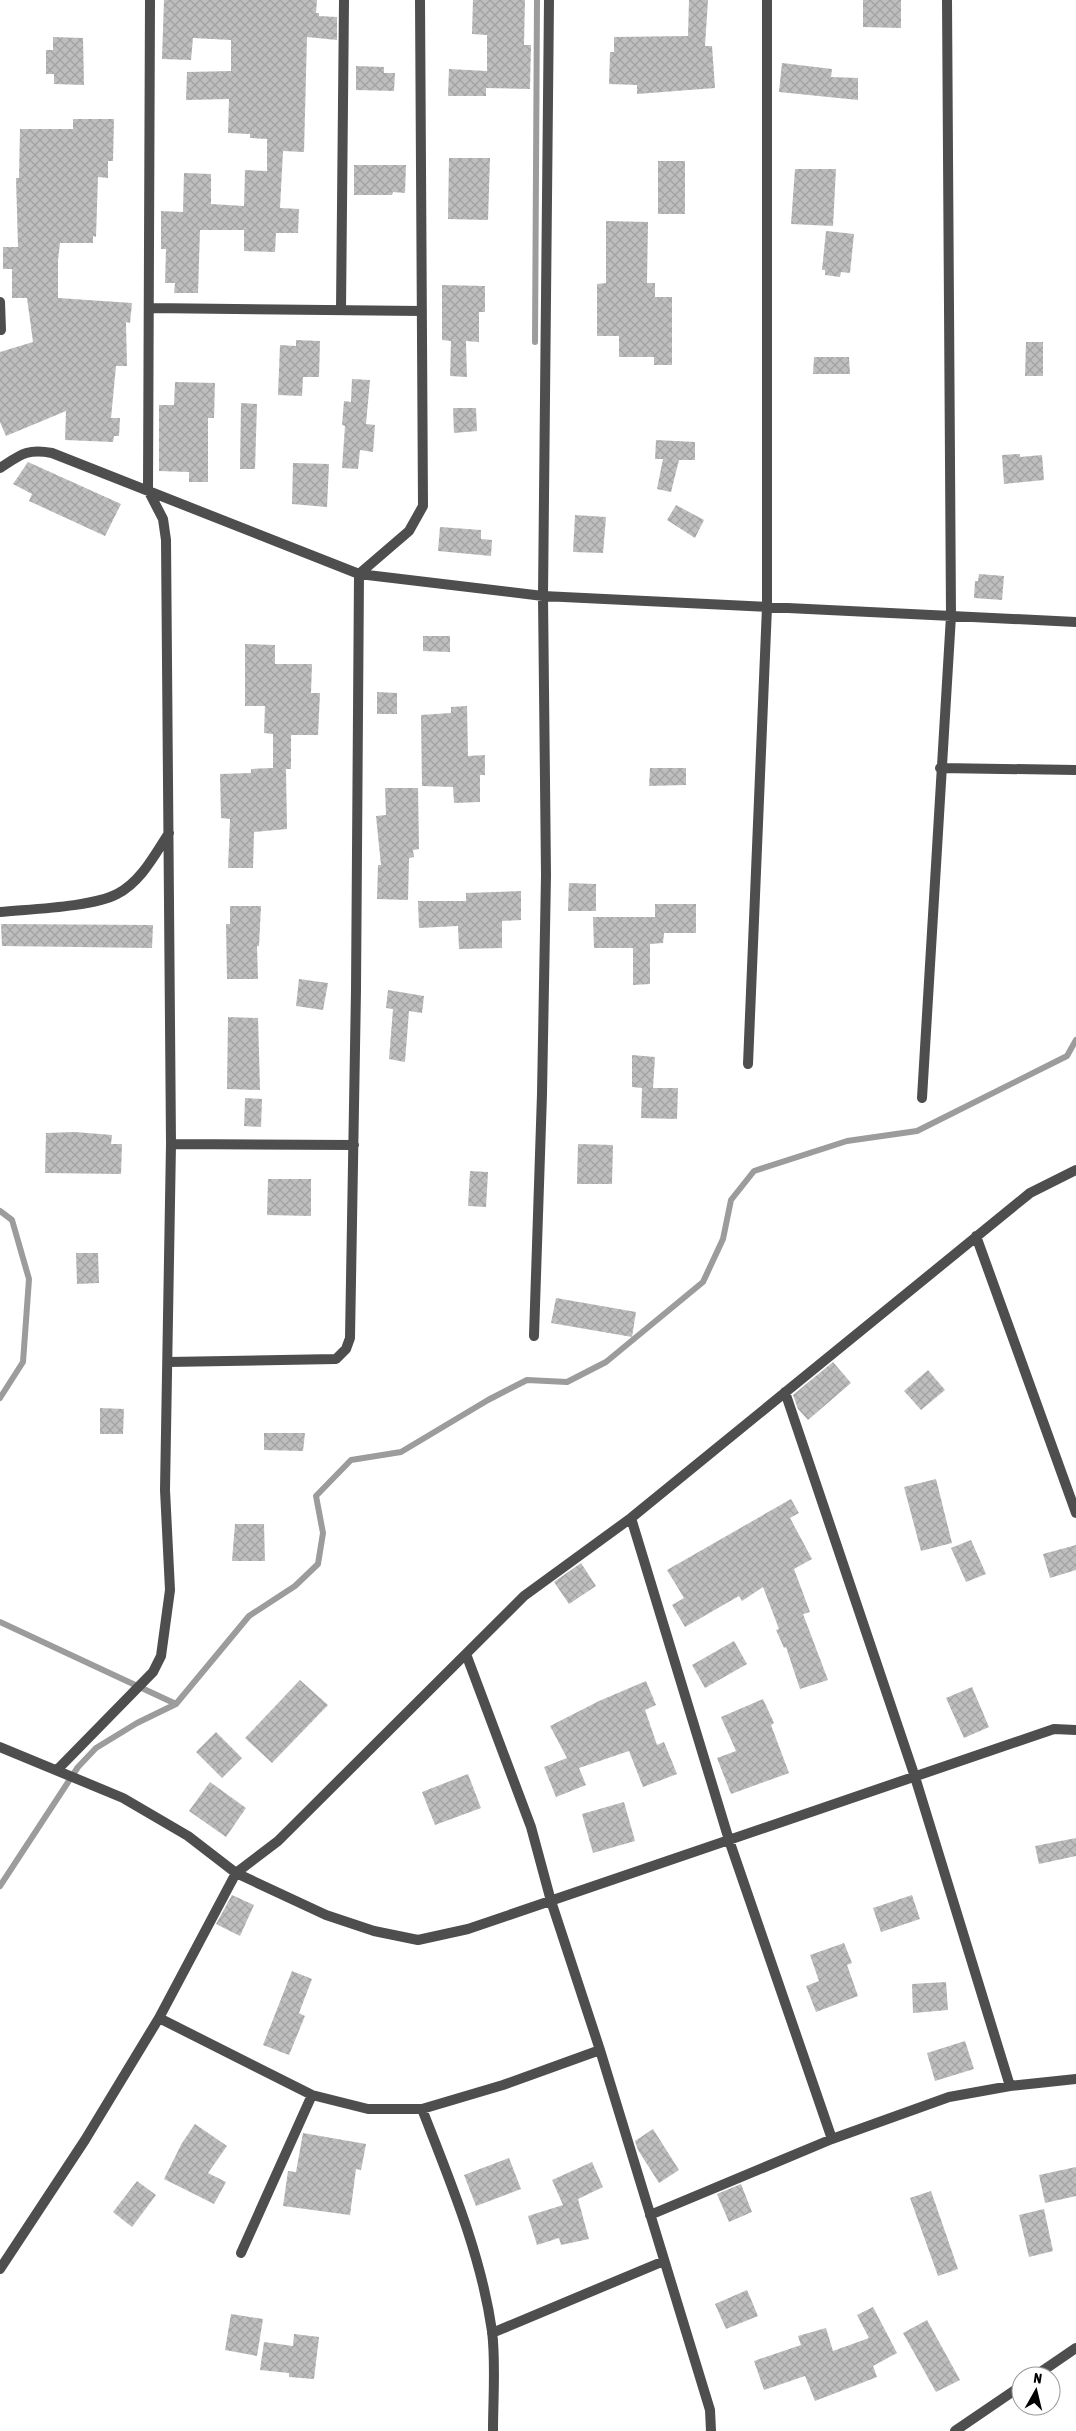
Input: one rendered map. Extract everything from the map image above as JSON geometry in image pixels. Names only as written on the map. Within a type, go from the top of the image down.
[{"type":"street","points":[[58,1769],[153,1672],[161,1656],[170,1590],[165,1490],[172,1144],[166,540],[163,519],[148,490],[150,0]]},
{"type":"street","points":[[340,310],[344,0]]},
{"type":"street","points":[[168,1362],[336,1359],[346,1349],[350,1338],[354,1145],[359,574],[409,532],[424,506],[420,0]]},
{"type":"street","points":[[534,1336],[546,895],[543,596],[549,0]]},
{"type":"street","points":[[748,1064],[767,607],[767,0]]},
{"type":"street","points":[[922,1098],[950,616],[948,0]]},
{"type":"street","points":[[0,302],[1,330]]},
{"type":"street","points":[[149,308],[422,311]]},
{"type":"street","points":[[0,468],[23,453],[36,450],[52,453],[359,574],[543,596],[1076,622]]},
{"type":"street","points":[[940,768],[1076,770]]},
{"type":"street","points":[[0,912],[97,901],[118,894],[144,871],[169,832]]},
{"type":"street","points":[[172,1144],[354,1145]]},
{"type":"street","points":[[0,2269],[86,2140],[159,2018],[236,1873],[278,1840],[524,1596],[631,1518],[1030,1193],[1076,1170]]},
{"type":"street","points":[[976,1236],[1076,1513]]},
{"type":"street","points":[[785,1392],[915,1777],[1010,2086]]},
{"type":"street","points":[[631,1518],[729,1840],[832,2139]]},
{"type":"street","points":[[466,1654],[531,1826],[551,1901],[600,2050],[710,2410],[711,2431]]},
{"type":"street","points":[[0,1747],[58,1769],[131,1803],[188,1836],[236,1873],[326,1915],[374,1931],[418,1940],[468,1930],[1054,1729],[1076,1730]]},
{"type":"street","points":[[159,2018],[312,2095],[368,2109],[422,2109],[504,2085],[600,2050]]},
{"type":"street","points":[[650,2215],[832,2139],[949,2097],[1010,2086],[1076,2079]]},
{"type":"street","points":[[241,2253],[312,2095]]},
{"type":"street","points":[[422,2109],[461,2211],[481,2276],[492,2333],[493,2431]]},
{"type":"street","points":[[492,2333],[664,2261]]},
{"type":"street","points":[[1050,2366],[1076,2348]]},
{"type":"street","points":[[955,2431],[1011,2393]]},
{"type":"building","points":[[164,0],[317,0],[316,13],[319,13],[319,16],[337,17],[337,40],[307,37],[304,152],[283,151],[280,208],[299,209],[298,233],[276,233],[275,252],[244,251],[244,230],[200,230],[198,293],[174,293],[175,283],[165,283],[166,249],[161,249],[161,211],[183,212],[184,173],[211,174],[211,204],[244,206],[245,170],[267,171],[267,139],[250,138],[250,134],[228,133],[229,99],[186,100],[187,72],[231,71],[231,40],[193,38],[191,60],[162,59]]},
{"type":"building","points":[[473,0],[525,0],[524,45],[531,45],[530,89],[486,88],[486,96],[448,96],[449,69],[487,71],[487,35],[472,34]]},
{"type":"building","points":[[689,0],[708,0],[705,46],[712,46],[715,88],[637,94],[637,85],[609,84],[610,52],[614,52],[614,37],[688,36]]},
{"type":"building","points":[[863,0],[901,0],[901,28],[863,27]]},
{"type":"building","points":[[53,37],[83,38],[84,85],[54,84],[54,74],[46,74],[46,50],[53,50]]},
{"type":"building","points":[[782,63],[832,69],[831,77],[858,78],[858,100],[779,92]]},
{"type":"building","points":[[356,66],[384,67],[384,73],[395,73],[394,91],[356,90]]},
{"type":"building","points":[[73,119],[114,119],[113,161],[108,161],[108,178],[98,177],[96,237],[93,236],[93,243],[60,243],[58,260],[58,298],[132,303],[130,323],[126,322],[127,366],[116,366],[111,418],[120,418],[119,436],[114,436],[113,442],[65,440],[66,411],[6,436],[0,422],[0,352],[33,342],[27,298],[12,298],[12,269],[3,269],[3,247],[18,247],[16,178],[19,178],[20,129],[73,129]]},
{"type":"building","points":[[449,158],[490,158],[488,220],[448,219]]},
{"type":"building","points":[[658,161],[685,161],[685,214],[658,214]]},
{"type":"building","points":[[354,165],[406,165],[405,193],[354,195]]},
{"type":"building","points":[[795,169],[836,169],[833,226],[791,224]]},
{"type":"building","points":[[606,221],[648,222],[647,283],[655,283],[655,297],[672,297],[672,365],[654,365],[654,357],[619,357],[619,336],[597,336],[597,284],[606,283]]},
{"type":"building","points":[[826,231],[854,234],[850,273],[841,272],[840,277],[825,275],[825,270],[822,270]]},
{"type":"building","points":[[442,285],[485,286],[485,312],[479,312],[479,342],[466,341],[467,377],[450,376],[451,341],[442,340]]},
{"type":"building","points":[[296,340],[320,341],[319,377],[303,377],[302,396],[278,395],[280,345],[296,346]]},
{"type":"building","points":[[1026,342],[1043,342],[1043,376],[1025,376]]},
{"type":"building","points":[[814,357],[849,357],[850,374],[813,374]]},
{"type":"building","points":[[352,379],[370,380],[366,424],[375,425],[373,452],[360,450],[358,469],[342,468],[345,426],[342,425],[344,401],[351,402]]},
{"type":"building","points":[[175,382],[215,383],[214,418],[208,418],[208,482],[189,482],[189,472],[159,471],[159,405],[174,405]]},
{"type":"building","points":[[241,403],[257,404],[255,469],[240,469]]},
{"type":"building","points":[[453,408],[476,408],[477,431],[454,433]]},
{"type":"building","points":[[656,440],[695,442],[695,460],[679,460],[671,492],[657,489],[663,459],[655,459]]},
{"type":"building","points":[[1020,454],[1020,457],[1042,455],[1044,480],[1004,484],[1002,455]]},
{"type":"building","points":[[28,462],[121,504],[105,536],[29,501],[32,494],[13,484]]},
{"type":"building","points":[[293,463],[329,464],[327,507],[292,504]]},
{"type":"building","points":[[676,505],[704,520],[695,538],[667,520]]},
{"type":"building","points":[[575,515],[606,517],[603,553],[573,552]]},
{"type":"building","points":[[440,527],[481,530],[481,539],[492,540],[491,556],[438,551]]},
{"type":"building","points":[[979,574],[1004,576],[1002,600],[974,598],[975,581],[978,581]]},
{"type":"building","points":[[423,636],[450,636],[450,652],[423,651]]},
{"type":"building","points":[[245,644],[275,645],[275,664],[312,664],[311,693],[320,693],[318,735],[291,735],[291,769],[286,769],[287,829],[254,832],[253,868],[228,868],[230,819],[221,818],[220,774],[251,773],[251,769],[273,768],[273,734],[264,733],[265,706],[245,706]]},
{"type":"building","points":[[377,692],[397,693],[397,714],[377,714]]},
{"type":"building","points":[[467,706],[468,756],[485,755],[485,775],[480,775],[480,802],[454,803],[453,787],[422,786],[421,715],[451,713],[451,707]]},
{"type":"building","points":[[650,768],[686,768],[686,785],[649,786]]},
{"type":"building","points":[[385,788],[418,788],[419,849],[413,850],[414,857],[409,858],[408,900],[377,899],[378,865],[381,865],[376,816],[386,815]]},
{"type":"building","points":[[569,883],[596,884],[596,911],[568,911]]},
{"type":"building","points":[[521,891],[521,920],[502,921],[502,948],[459,949],[458,926],[419,928],[418,901],[466,901],[466,893]]},
{"type":"building","points":[[655,904],[696,904],[696,933],[664,933],[663,943],[650,944],[650,984],[633,985],[633,948],[594,948],[593,917],[655,917]]},
{"type":"building","points":[[230,906],[261,906],[259,946],[257,946],[258,979],[227,979],[226,924],[230,924]]},
{"type":"building","points":[[1,924],[153,925],[152,948],[2,946]]},
{"type":"building","points":[[299,979],[328,983],[323,1010],[296,1006]]},
{"type":"building","points":[[388,990],[424,996],[422,1013],[409,1011],[405,1062],[389,1059],[393,1009],[386,1008]]},
{"type":"building","points":[[228,1017],[258,1018],[260,1090],[227,1089]]},
{"type":"building","points":[[632,1055],[655,1057],[653,1088],[678,1088],[677,1119],[641,1118],[642,1088],[632,1087]]},
{"type":"building","points":[[245,1098],[262,1099],[261,1127],[244,1126]]},
{"type":"building","points":[[75,1132],[112,1135],[111,1144],[122,1144],[121,1174],[45,1173],[46,1133]]},
{"type":"building","points":[[578,1144],[613,1145],[612,1184],[577,1184]]},
{"type":"building","points":[[470,1171],[488,1172],[486,1207],[468,1206]]},
{"type":"building","points":[[268,1179],[311,1179],[311,1216],[267,1215]]},
{"type":"building","points":[[76,1253],[98,1253],[99,1283],[77,1284]]},
{"type":"building","points":[[556,1298],[636,1312],[632,1337],[551,1323]]},
{"type":"building","points":[[833,1362],[851,1383],[808,1420],[798,1409],[793,1395]]},
{"type":"building","points":[[928,1370],[945,1390],[921,1410],[904,1391]]},
{"type":"building","points":[[100,1408],[124,1409],[123,1434],[100,1434]]},
{"type":"building","points":[[264,1433],[305,1433],[303,1451],[264,1450]]},
{"type":"building","points":[[936,1479],[952,1543],[921,1551],[904,1487]]},
{"type":"building","points":[[791,1499],[799,1513],[790,1518],[812,1559],[794,1569],[810,1612],[803,1614],[828,1680],[800,1689],[786,1647],[784,1648],[776,1630],[779,1629],[763,1587],[742,1601],[739,1596],[685,1627],[672,1605],[684,1598],[667,1570]]},
{"type":"building","points":[[235,1524],[264,1524],[265,1561],[232,1561]]},
{"type":"building","points":[[971,1540],[986,1574],[966,1582],[951,1548]]},
{"type":"building","points":[[1076,1545],[1076,1570],[1050,1578],[1043,1554]]},
{"type":"building","points":[[581,1563],[596,1586],[569,1604],[554,1582]]},
{"type":"building","points":[[734,1641],[747,1664],[705,1688],[692,1665]]},
{"type":"building","points":[[300,1680],[328,1705],[272,1763],[245,1738]]},
{"type":"building","points":[[646,1681],[656,1705],[645,1710],[657,1745],[664,1742],[677,1774],[643,1787],[629,1751],[579,1768],[586,1785],[556,1797],[544,1767],[567,1758],[550,1726],[599,1701]]},
{"type":"building","points":[[972,1687],[989,1727],[964,1738],[946,1698]]},
{"type":"building","points":[[763,1699],[774,1723],[771,1725],[789,1773],[731,1794],[717,1758],[736,1751],[721,1717]]},
{"type":"building","points":[[216,1732],[242,1758],[222,1778],[196,1752]]},
{"type":"building","points":[[468,1774],[481,1808],[435,1825],[422,1792]]},
{"type":"building","points":[[210,1782],[246,1808],[226,1837],[189,1811]]},
{"type":"building","points":[[624,1802],[635,1841],[593,1853],[582,1814]]},
{"type":"building","points":[[1076,1838],[1076,1856],[1039,1864],[1035,1846]]},
{"type":"building","points":[[232,1895],[254,1905],[240,1936],[216,1924]]},
{"type":"building","points":[[912,1895],[920,1919],[881,1932],[873,1908]]},
{"type":"building","points":[[844,1943],[852,1963],[847,1965],[858,1996],[816,2012],[806,1986],[819,1981],[810,1955]]},
{"type":"building","points":[[292,1971],[312,1979],[299,2013],[305,2016],[289,2055],[263,2045]]},
{"type":"building","points":[[946,1982],[948,2010],[913,2013],[912,1984]]},
{"type":"building","points":[[965,2041],[974,2069],[935,2081],[927,2053]]},
{"type":"building","points":[[195,2124],[227,2146],[208,2173],[226,2182],[214,2204],[164,2179],[182,2143]]},
{"type":"building","points":[[653,2129],[679,2170],[659,2183],[638,2150],[635,2141]]},
{"type":"building","points":[[303,2133],[366,2144],[361,2170],[356,2169],[350,2215],[283,2206],[288,2171],[296,2172]]},
{"type":"building","points":[[509,2158],[521,2189],[476,2206],[464,2175]]},
{"type":"building","points":[[592,2162],[603,2187],[578,2199],[589,2239],[561,2245],[559,2238],[537,2245],[528,2216],[563,2205],[552,2180]]},
{"type":"building","points":[[1076,2167],[1076,2196],[1045,2203],[1039,2175]]},
{"type":"building","points":[[137,2181],[156,2195],[132,2227],[113,2212]]},
{"type":"building","points":[[741,2184],[752,2212],[729,2222],[717,2194]]},
{"type":"building","points":[[931,2191],[958,2269],[938,2276],[910,2198]]},
{"type":"building","points":[[1044,2209],[1053,2251],[1029,2257],[1019,2215]]},
{"type":"building","points":[[747,2290],[758,2316],[726,2329],[715,2304]]},
{"type":"building","points":[[873,2307],[897,2353],[873,2366],[877,2377],[815,2401],[805,2376],[764,2390],[754,2361],[801,2345],[798,2336],[826,2328],[833,2351],[869,2338],[857,2315]]},
{"type":"building","points":[[231,2314],[263,2319],[257,2356],[225,2350]]},
{"type":"building","points":[[927,2320],[960,2380],[936,2392],[903,2333]]},
{"type":"building","points":[[294,2334],[319,2337],[314,2379],[289,2377],[289,2373],[260,2370],[264,2342],[293,2346]]},
{"type":"waterway","points":[[535,342],[537,0]]},
{"type":"waterway","points":[[0,1886],[78,1767],[96,1748],[137,1723],[176,1704],[249,1616],[295,1586],[318,1564],[323,1533],[316,1496],[351,1460],[401,1452],[488,1400],[527,1380],[567,1382],[606,1362],[703,1282],[723,1239],[731,1200],[754,1171],[847,1141],[917,1131],[1067,1056],[1076,1040]]},
{"type":"waterway","points":[[0,1211],[12,1220],[29,1279],[23,1362],[0,1398]]},
{"type":"waterway","points":[[0,1622],[176,1704]]}]
